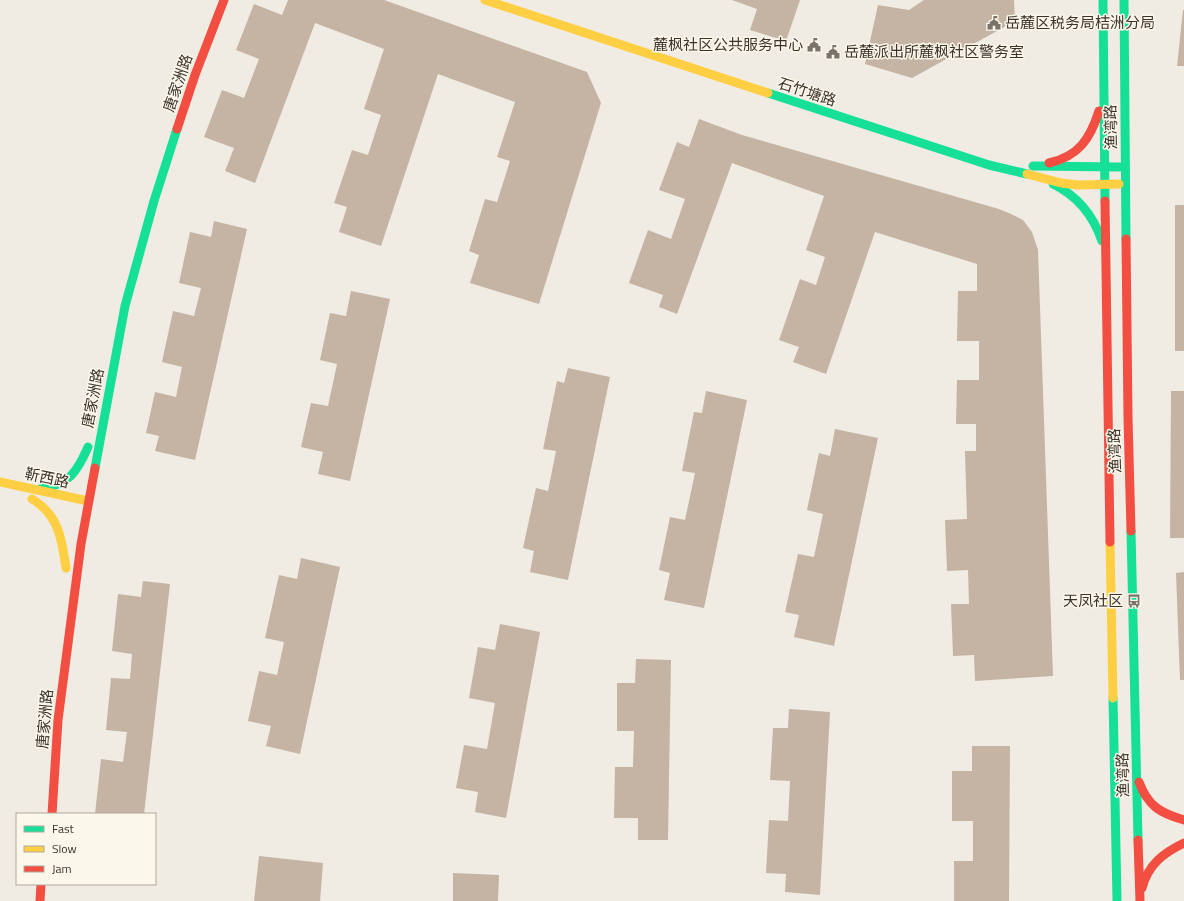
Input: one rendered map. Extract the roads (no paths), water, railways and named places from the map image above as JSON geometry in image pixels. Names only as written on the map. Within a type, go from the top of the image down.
[{"type":"street","name":"唐家洲路","points":[[52,813],[59,712],[70,622],[88,501],[125,306],[154,201],[195,76],[224,0]]},
{"type":"street","name":"石竹塘路","points":[[485,0],[989,165],[1061,183],[1078,185],[1126,184]]},
{"type":"street","points":[[514,0],[552,12]]},
{"type":"street","name":"渔湾路","points":[[1103,0],[1111,636],[1117,901]]},
{"type":"street","name":"渔湾路","points":[[1124,0],[1128,417],[1140,900]]},
{"type":"street","name":"石竹塘路","points":[[718,67],[947,144],[1008,161],[1029,166],[1052,167],[1126,166]]},
{"type":"street","points":[[1029,166],[1064,160],[1076,152],[1085,143],[1097,121],[1104,86]]},
{"type":"street","points":[[1032,176],[1063,188],[1092,214],[1100,231],[1106,261]]},
{"type":"street","name":"唐家洲路","points":[[30,495],[52,488],[66,481],[79,467],[89,444],[82,477]]},
{"type":"street","name":"靳西路","points":[[0,482],[50,503]]},
{"type":"street","name":"靳西路","points":[[30,495],[78,495],[88,501]]},
{"type":"street","points":[[30,495],[46,509],[55,522],[64,551],[66,572],[71,538]]},
{"type":"street","name":"靳西路","points":[[78,495],[76,509],[87,511]]},
{"type":"street","name":"唐家洲路","points":[[47,742],[52,695]]},
{"type":"street","points":[[1137,773],[1141,787],[1155,809],[1166,815],[1184,820]]},
{"type":"street","points":[[43,813],[44,798]]},
{"type":"street","points":[[1140,900],[1143,883],[1154,862],[1172,848],[1184,843]]},
{"type":"street","points":[[40,901],[41,885]]},
{"type":"place","name":"岳麓区税务局桔洲分局","points":[[994,23]]},
{"type":"place","name":"麓枫社区公共服务中心","points":[[814,45]]},
{"type":"place","name":"岳麓派出所麓枫社区警务室","points":[[833,52]]},
{"type":"place","name":"天凤社区","points":[[1134,601]]}]
